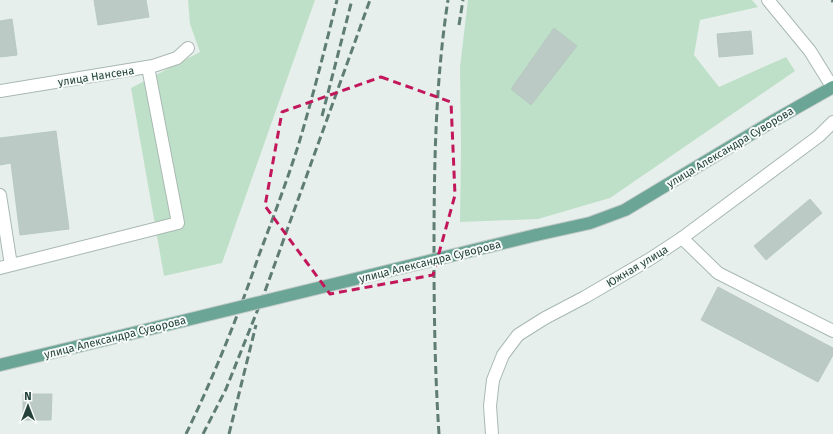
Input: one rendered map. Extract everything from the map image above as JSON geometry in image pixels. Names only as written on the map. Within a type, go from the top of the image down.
[{"type":"main road","name":"улица Александра Суворова","points":[[0,365],[590,223],[625,210],[773,121],[833,88]]},
{"type":"street","points":[[768,0],[810,51],[833,88]]},
{"type":"street","name":"улица Нансена","points":[[0,92],[148,67],[176,58],[188,48]]},
{"type":"street","points":[[0,194],[5,266],[178,223],[148,67]]},
{"type":"street","name":"Южная улица","points":[[492,434],[490,406],[494,380],[503,355],[518,335],[544,318],[585,297],[650,259],[682,238],[814,140],[833,122]]},
{"type":"street","points":[[682,238],[718,273],[833,331]]},
{"type":"highlighted area","points":[[381,77],[451,102],[455,195],[433,275],[330,294],[265,206],[282,112]]},
{"type":"green space","points":[[188,0],[315,0],[222,263],[164,276],[131,88],[200,52],[190,24]]},
{"type":"green space","points":[[468,0],[752,0],[758,7],[700,20],[694,55],[719,87],[786,57],[795,71],[610,198],[538,219],[460,222],[460,67]]},
{"type":"building","points":[[94,0],[146,0],[149,17],[98,25]]},
{"type":"building","points":[[12,19],[17,55],[0,57],[0,21]]},
{"type":"building","points":[[554,28],[577,46],[531,105],[511,89]]},
{"type":"building","points":[[751,31],[753,54],[719,57],[717,34]]},
{"type":"building","points":[[56,131],[69,229],[20,235],[11,163],[0,165],[0,138]]},
{"type":"building","points":[[810,199],[822,213],[766,260],[754,246]]},
{"type":"building","points":[[718,287],[833,348],[833,355],[818,382],[701,320]]},
{"type":"building","points":[[23,394],[52,394],[51,420],[23,420]]},
{"type":"railway","points":[[186,434],[216,368],[234,323],[290,171],[309,108],[337,0]]},
{"type":"railway","points":[[322,116],[352,0]]},
{"type":"railway","points":[[203,434],[226,389],[264,294],[370,0]]},
{"type":"railway","points":[[439,434],[435,322],[435,159],[440,63],[448,0]]},
{"type":"railway","points":[[459,25],[463,0]]},
{"type":"railway","points":[[229,434],[256,325]]}]
